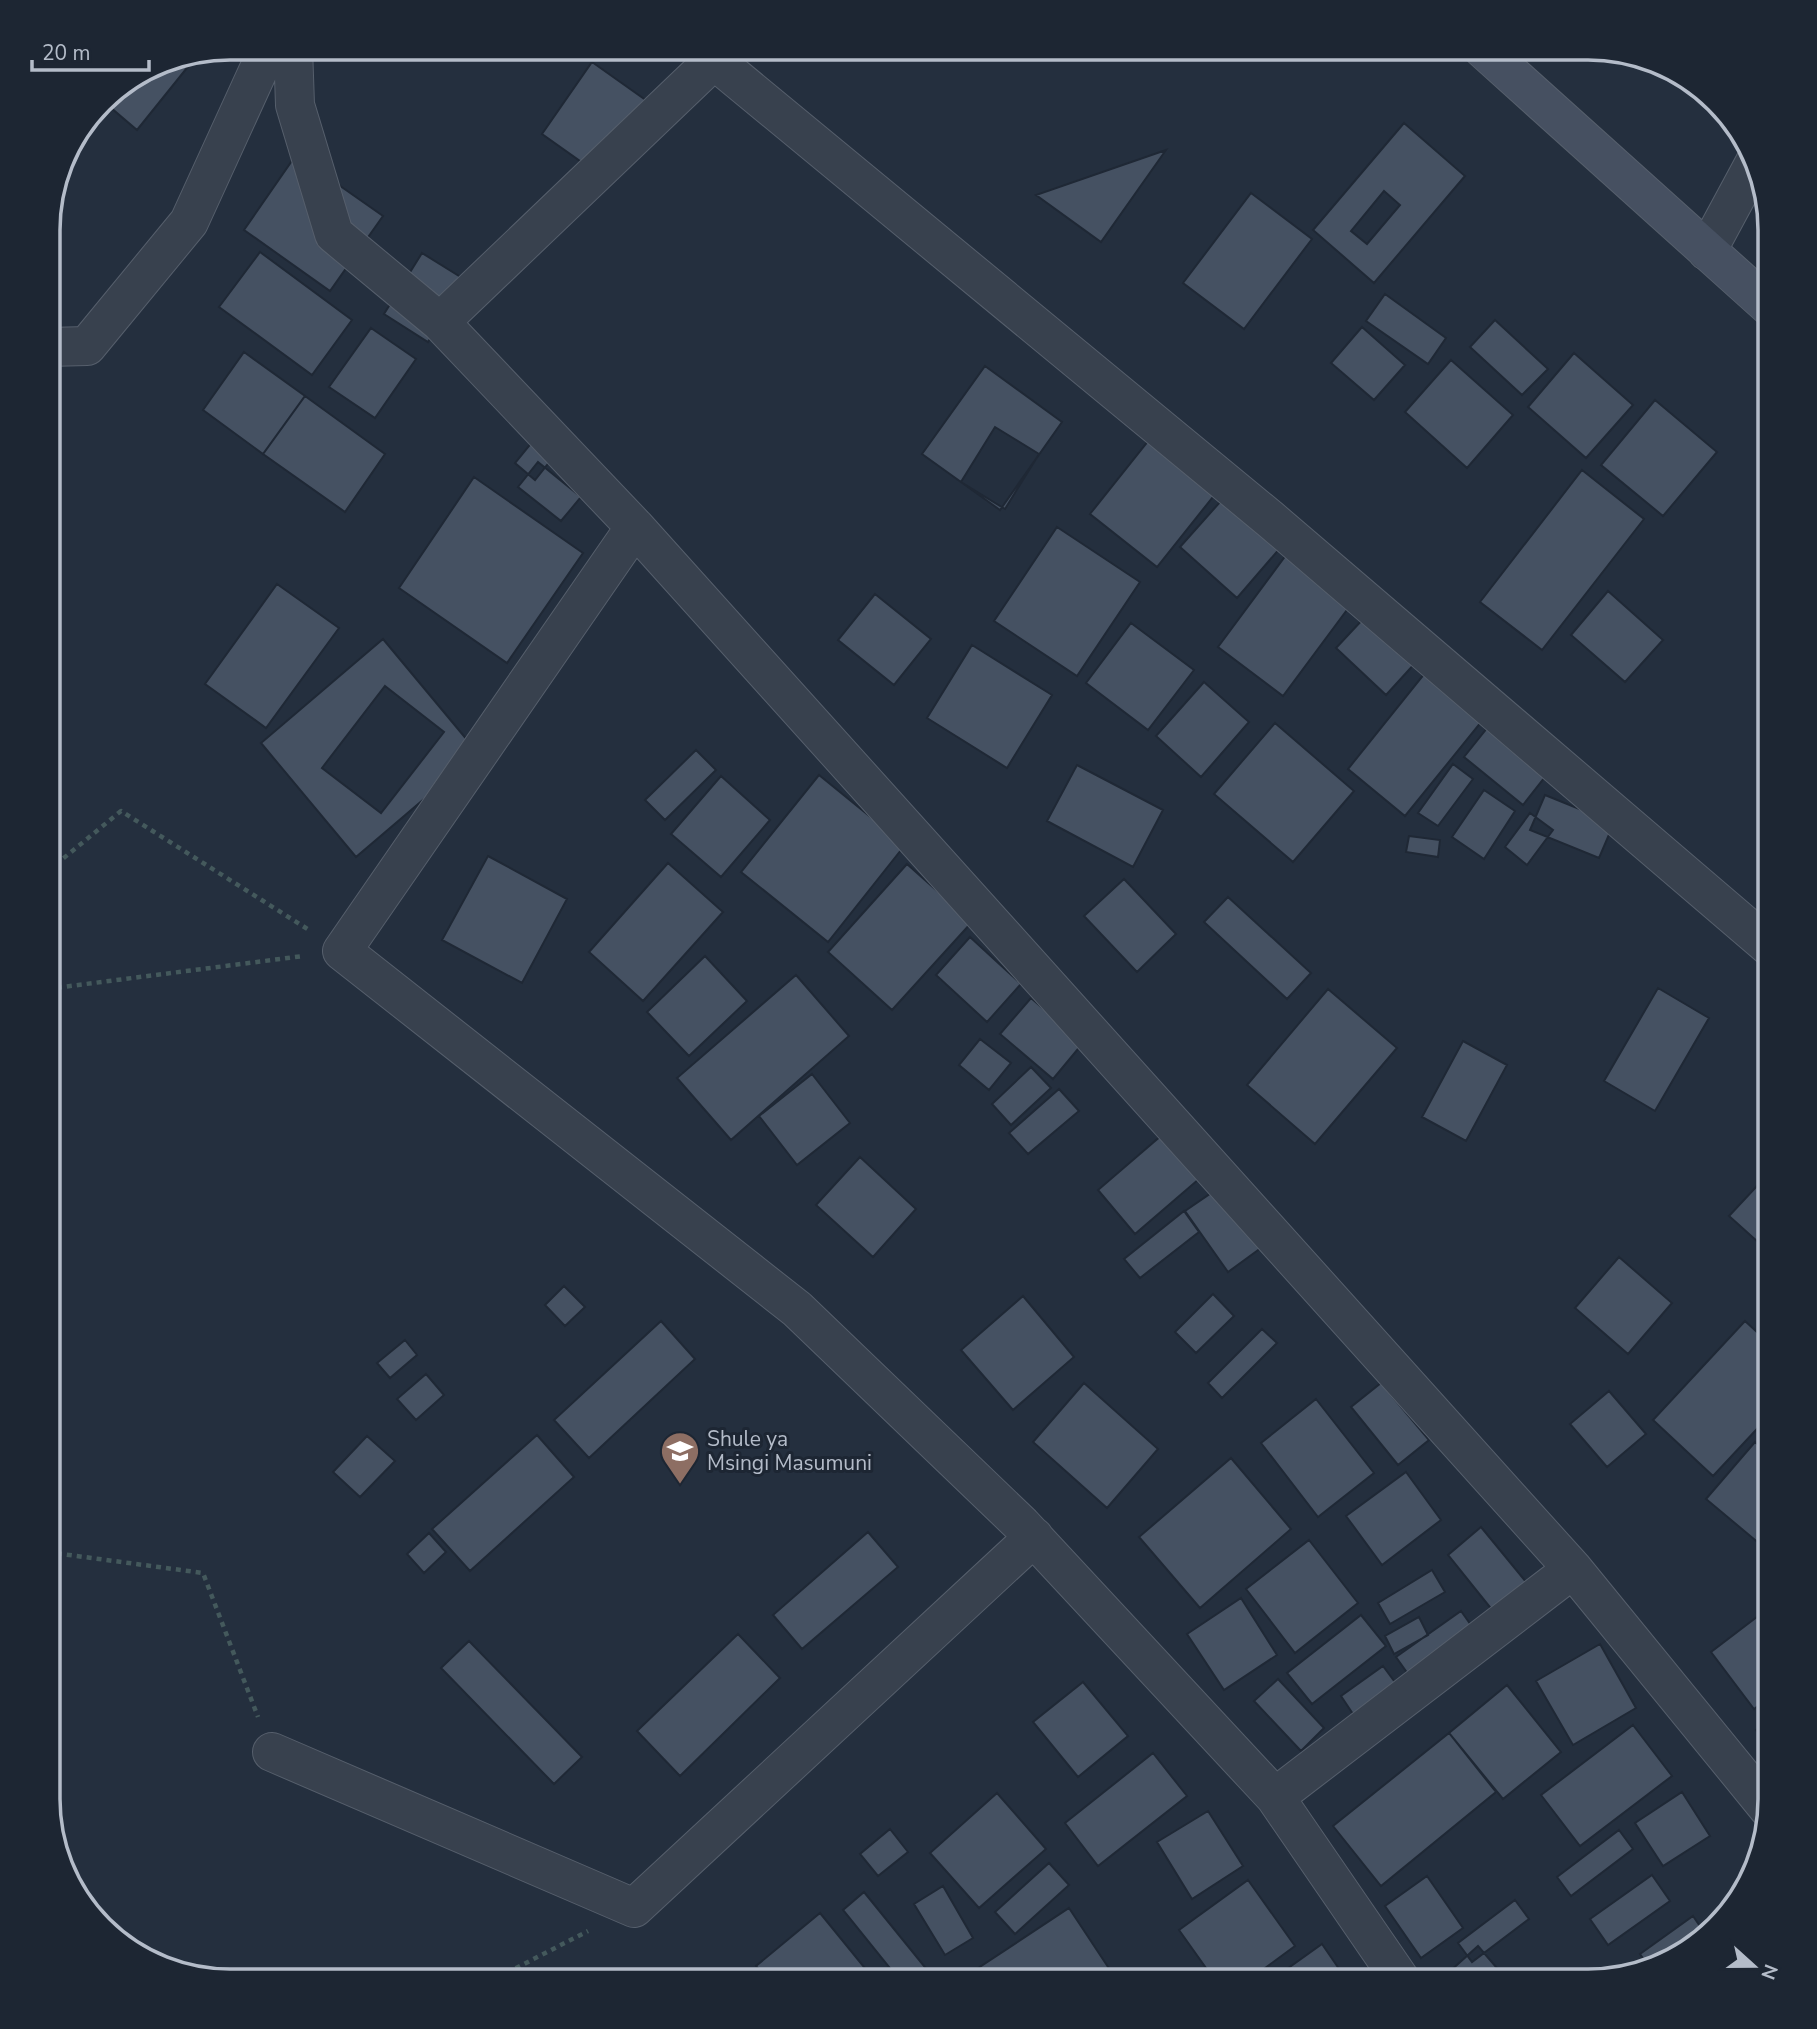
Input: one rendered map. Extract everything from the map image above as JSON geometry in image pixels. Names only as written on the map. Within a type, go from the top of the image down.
[{"type":"main road","points":[[1495,60],[1758,296]]},
{"type":"street","points":[[60,347],[88,346],[189,222],[263,60]]},
{"type":"street","points":[[293,60],[295,105],[334,234],[440,322],[635,527],[1573,1569],[1758,1796]]},
{"type":"street","points":[[440,322],[714,60],[1270,519],[1758,937]]},
{"type":"street","points":[[1707,251],[1748,175]]},
{"type":"street","points":[[635,527],[342,951],[797,1309],[1034,1537],[1275,1797],[1393,1969]]},
{"type":"street","points":[[272,1752],[634,1908],[1034,1537]]},
{"type":"street","points":[[1275,1797],[1573,1569]]},
{"type":"path","points":[[60,861],[121,811],[342,951]]},
{"type":"path","points":[[60,987],[342,951]]},
{"type":"path","points":[[59,1554],[203,1573],[272,1752]]},
{"type":"path","points":[[514,1969],[634,1908]]},
{"type":"building","points":[[592,62],[647,101],[597,173],[542,134]]},
{"type":"building","points":[[189,65],[137,130],[111,108],[154,77]]},
{"type":"building","points":[[1404,123],[1465,176],[1374,283],[1313,230]],"holes":[[[1384,191],[1400,205],[1367,244],[1351,231]]]},
{"type":"building","points":[[1166,150],[1101,242],[1036,195]]},
{"type":"building","points":[[296,155],[383,216],[330,291],[244,230]]},
{"type":"building","points":[[1251,193],[1312,239],[1244,329],[1183,283]]},
{"type":"building","points":[[260,252],[352,320],[312,375],[219,307]]},
{"type":"building","points":[[422,253],[467,281],[428,342],[384,314]]},
{"type":"building","points":[[1385,294],[1446,338],[1428,364],[1366,321]]},
{"type":"building","points":[[1495,320],[1548,369],[1522,395],[1470,347]]},
{"type":"building","points":[[1362,327],[1405,365],[1374,400],[1331,363]]},
{"type":"building","points":[[371,328],[416,359],[375,418],[329,387]]},
{"type":"building","points":[[244,352],[305,396],[263,454],[203,410]]},
{"type":"building","points":[[1574,353],[1633,405],[1586,458],[1528,407]]},
{"type":"building","points":[[1451,360],[1513,415],[1467,468],[1405,412]]},
{"type":"building","points":[[985,366],[1062,422],[1000,510],[922,454]]},
{"type":"building","points":[[305,396],[385,454],[345,512],[263,454]]},
{"type":"building","points":[[1655,400],[1717,452],[1663,516],[1601,465]]},
{"type":"building","points":[[550,420],[570,436],[535,480],[515,463]]},
{"type":"building","points":[[1165,420],[1232,473],[1157,567],[1090,514]]},
{"type":"building","points":[[995,427],[1039,454],[1005,509],[961,482]]},
{"type":"building","points":[[538,462],[581,497],[561,521],[518,487]]},
{"type":"building","points":[[1582,470],[1644,519],[1542,650],[1480,602]]},
{"type":"building","points":[[474,477],[583,553],[507,663],[399,588]]},
{"type":"building","points":[[1237,483],[1293,533],[1237,598],[1180,547]]},
{"type":"building","points":[[1057,527],[1140,582],[1077,676],[994,621]]},
{"type":"building","points":[[1292,547],[1358,595],[1283,696],[1218,647]]},
{"type":"building","points":[[277,584],[339,628],[266,728],[205,684]]},
{"type":"building","points":[[1608,591],[1663,640],[1625,682],[1571,635]]},
{"type":"building","points":[[875,594],[931,639],[894,685],[838,640]]},
{"type":"building","points":[[1378,603],[1428,649],[1386,695],[1336,648]]},
{"type":"building","points":[[1131,623],[1194,670],[1148,730],[1086,683]]},
{"type":"building","points":[[383,639],[478,753],[356,857],[261,743]]},
{"type":"building","points":[[972,645],[1052,695],[1007,768],[927,718]]},
{"type":"building","points":[[1441,653],[1499,700],[1405,816],[1348,769]]},
{"type":"building","points":[[1204,682],[1249,722],[1201,777],[1156,736]]},
{"type":"building","points":[[385,686],[444,732],[381,813],[322,768]]},
{"type":"building","points":[[1504,707],[1563,754],[1523,805],[1464,757]]},
{"type":"building","points":[[1275,723],[1354,791],[1293,862],[1214,794]]},
{"type":"building","points":[[696,750],[716,770],[665,820],[645,800]]},
{"type":"building","points":[[1453,764],[1473,779],[1438,826],[1418,813]]},
{"type":"building","points":[[1077,765],[1163,810],[1133,867],[1047,821]]},
{"type":"building","points":[[819,775],[905,845],[828,942],[741,872]]},
{"type":"building","points":[[721,776],[770,820],[721,877],[671,834]]},
{"type":"building","points":[[1484,790],[1515,811],[1484,859],[1452,837]]},
{"type":"building","points":[[1545,795],[1614,823],[1599,858],[1530,830]]},
{"type":"building","points":[[1530,813],[1553,830],[1527,865],[1505,847]]},
{"type":"building","points":[[1409,836],[1440,840],[1438,857],[1406,852]]},
{"type":"building","points":[[488,856],[567,899],[522,983],[442,940]]},
{"type":"building","points":[[668,863],[723,912],[643,1001],[589,952]]},
{"type":"building","points":[[907,864],[972,922],[892,1010],[828,952]]},
{"type":"building","points":[[1124,879],[1176,934],[1137,972],[1084,916]]},
{"type":"building","points":[[1228,897],[1311,973],[1287,999],[1204,922]]},
{"type":"building","points":[[970,937],[1021,984],[987,1022],[936,975]]},
{"type":"building","points":[[705,956],[747,1001],[689,1056],[647,1012]]},
{"type":"building","points":[[796,975],[849,1036],[731,1140],[677,1078]]},
{"type":"building","points":[[1658,988],[1709,1018],[1655,1111],[1604,1081]]},
{"type":"building","points":[[1328,989],[1397,1048],[1315,1144],[1247,1085]]},
{"type":"building","points":[[1031,998],[1083,1043],[1053,1079],[1000,1034]]},
{"type":"building","points":[[980,1039],[1011,1063],[989,1090],[959,1065]]},
{"type":"building","points":[[1463,1041],[1507,1065],[1466,1141],[1422,1117]]},
{"type":"building","points":[[1031,1067],[1051,1088],[1011,1125],[992,1104]]},
{"type":"building","points":[[812,1074],[850,1123],[797,1165],[759,1116]]},
{"type":"building","points":[[1059,1089],[1079,1111],[1028,1154],[1009,1133]]},
{"type":"building","points":[[1162,1135],[1199,1179],[1135,1234],[1098,1190]]},
{"type":"building","points":[[860,1157],[916,1209],[873,1257],[816,1205]]},
{"type":"building","points":[[1223,1185],[1265,1245],[1228,1272],[1185,1211]]},
{"type":"building","points":[[1758,1185],[1758,1242],[1729,1216]]},
{"type":"building","points":[[1184,1211],[1199,1232],[1140,1278],[1124,1259]]},
{"type":"building","points":[[1619,1257],[1672,1303],[1628,1354],[1575,1308]]},
{"type":"building","points":[[564,1286],[585,1307],[565,1326],[545,1305]]},
{"type":"building","points":[[1213,1294],[1234,1316],[1196,1353],[1175,1332]]},
{"type":"building","points":[[1023,1296],[1074,1357],[1013,1410],[961,1350]]},
{"type":"building","points":[[661,1321],[695,1359],[589,1458],[554,1420]]},
{"type":"building","points":[[1745,1321],[1758,1333],[1758,1428],[1713,1476],[1653,1420]]},
{"type":"building","points":[[1262,1329],[1277,1343],[1222,1398],[1208,1383]]},
{"type":"building","points":[[405,1340],[417,1355],[390,1378],[377,1363]]},
{"type":"building","points":[[426,1374],[444,1395],[416,1420],[397,1399]]},
{"type":"building","points":[[1084,1383],[1158,1449],[1107,1508],[1033,1442]]},
{"type":"building","points":[[1381,1383],[1429,1440],[1398,1465],[1351,1407]]},
{"type":"building","points":[[1609,1391],[1646,1434],[1607,1467],[1570,1424]]},
{"type":"building","points":[[1316,1399],[1374,1473],[1318,1517],[1261,1443]]},
{"type":"building","points":[[537,1435],[574,1477],[470,1571],[432,1529]]},
{"type":"building","points":[[367,1436],[395,1461],[360,1497],[333,1472]]},
{"type":"building","points":[[1755,1442],[1758,1445],[1758,1542],[1706,1499]]},
{"type":"building","points":[[1231,1458],[1291,1529],[1200,1608],[1139,1537]]},
{"type":"building","points":[[1406,1472],[1441,1520],[1382,1565],[1346,1516]]},
{"type":"building","points":[[1481,1527],[1531,1588],[1497,1616],[1448,1555]]},
{"type":"building","points":[[868,1532],[898,1567],[802,1649],[773,1615]]},
{"type":"building","points":[[429,1533],[446,1552],[424,1573],[407,1554]]},
{"type":"building","points":[[1309,1540],[1358,1603],[1295,1653],[1246,1589]]},
{"type":"building","points":[[1432,1570],[1445,1592],[1390,1624],[1378,1603]]},
{"type":"building","points":[[1241,1598],[1277,1655],[1224,1690],[1187,1634]]},
{"type":"building","points":[[1461,1611],[1478,1635],[1413,1681],[1396,1657]]},
{"type":"building","points":[[1361,1615],[1386,1646],[1312,1704],[1287,1673]]},
{"type":"building","points":[[1758,1616],[1758,1706],[1754,1709],[1711,1652]]},
{"type":"building","points":[[1419,1617],[1428,1635],[1394,1654],[1385,1636]]},
{"type":"building","points":[[738,1634],[780,1678],[680,1776],[637,1731]]},
{"type":"building","points":[[469,1641],[582,1757],[554,1784],[441,1668]]},
{"type":"building","points":[[1600,1644],[1636,1708],[1573,1745],[1536,1681]]},
{"type":"building","points":[[1383,1666],[1400,1689],[1357,1720],[1341,1696]]},
{"type":"building","points":[[1278,1679],[1324,1728],[1301,1751],[1254,1701]]},
{"type":"building","points":[[1083,1682],[1128,1736],[1078,1777],[1033,1722]]},
{"type":"building","points":[[1507,1685],[1561,1752],[1503,1799],[1449,1733]]},
{"type":"building","points":[[1633,1725],[1672,1776],[1580,1846],[1541,1795]]},
{"type":"building","points":[[1449,1733],[1496,1792],[1381,1886],[1333,1826]]},
{"type":"building","points":[[1153,1753],[1187,1796],[1098,1866],[1065,1823]]},
{"type":"building","points":[[1682,1792],[1710,1836],[1663,1866],[1635,1823]]},
{"type":"building","points":[[997,1793],[1046,1849],[979,1908],[930,1853]]},
{"type":"building","points":[[1208,1811],[1243,1866],[1192,1899],[1157,1842]]},
{"type":"building","points":[[890,1829],[908,1852],[878,1876],[860,1854]]},
{"type":"building","points":[[1619,1830],[1633,1849],[1571,1896],[1557,1877]]},
{"type":"building","points":[[1049,1863],[1069,1885],[1015,1934],[995,1912]]},
{"type":"building","points":[[1652,1875],[1670,1901],[1608,1945],[1590,1919]]},
{"type":"building","points":[[1427,1876],[1463,1928],[1421,1958],[1385,1906]]},
{"type":"building","points":[[1248,1880],[1295,1946],[1264,1969],[1207,1969],[1179,1930]]},
{"type":"building","points":[[943,1886],[973,1938],[945,1955],[914,1904]]},
{"type":"building","points":[[864,1892],[926,1969],[891,1969],[843,1910]]},
{"type":"building","points":[[1515,1900],[1529,1919],[1472,1962],[1458,1943]]},
{"type":"building","points":[[1069,1908],[1109,1969],[977,1969]]},
{"type":"building","points":[[820,1913],[866,1969],[758,1969],[756,1966]]},
{"type":"building","points":[[1693,1916],[1700,1926],[1673,1947],[1653,1957],[1644,1960],[1640,1954]]},
{"type":"building","points":[[1322,1944],[1339,1969],[1287,1969]]},
{"type":"building","points":[[1478,1946],[1498,1969],[1452,1969]]},
{"type":"place","name":"Shule ya Msingi Masumuni","points":[[680,1485]]}]
